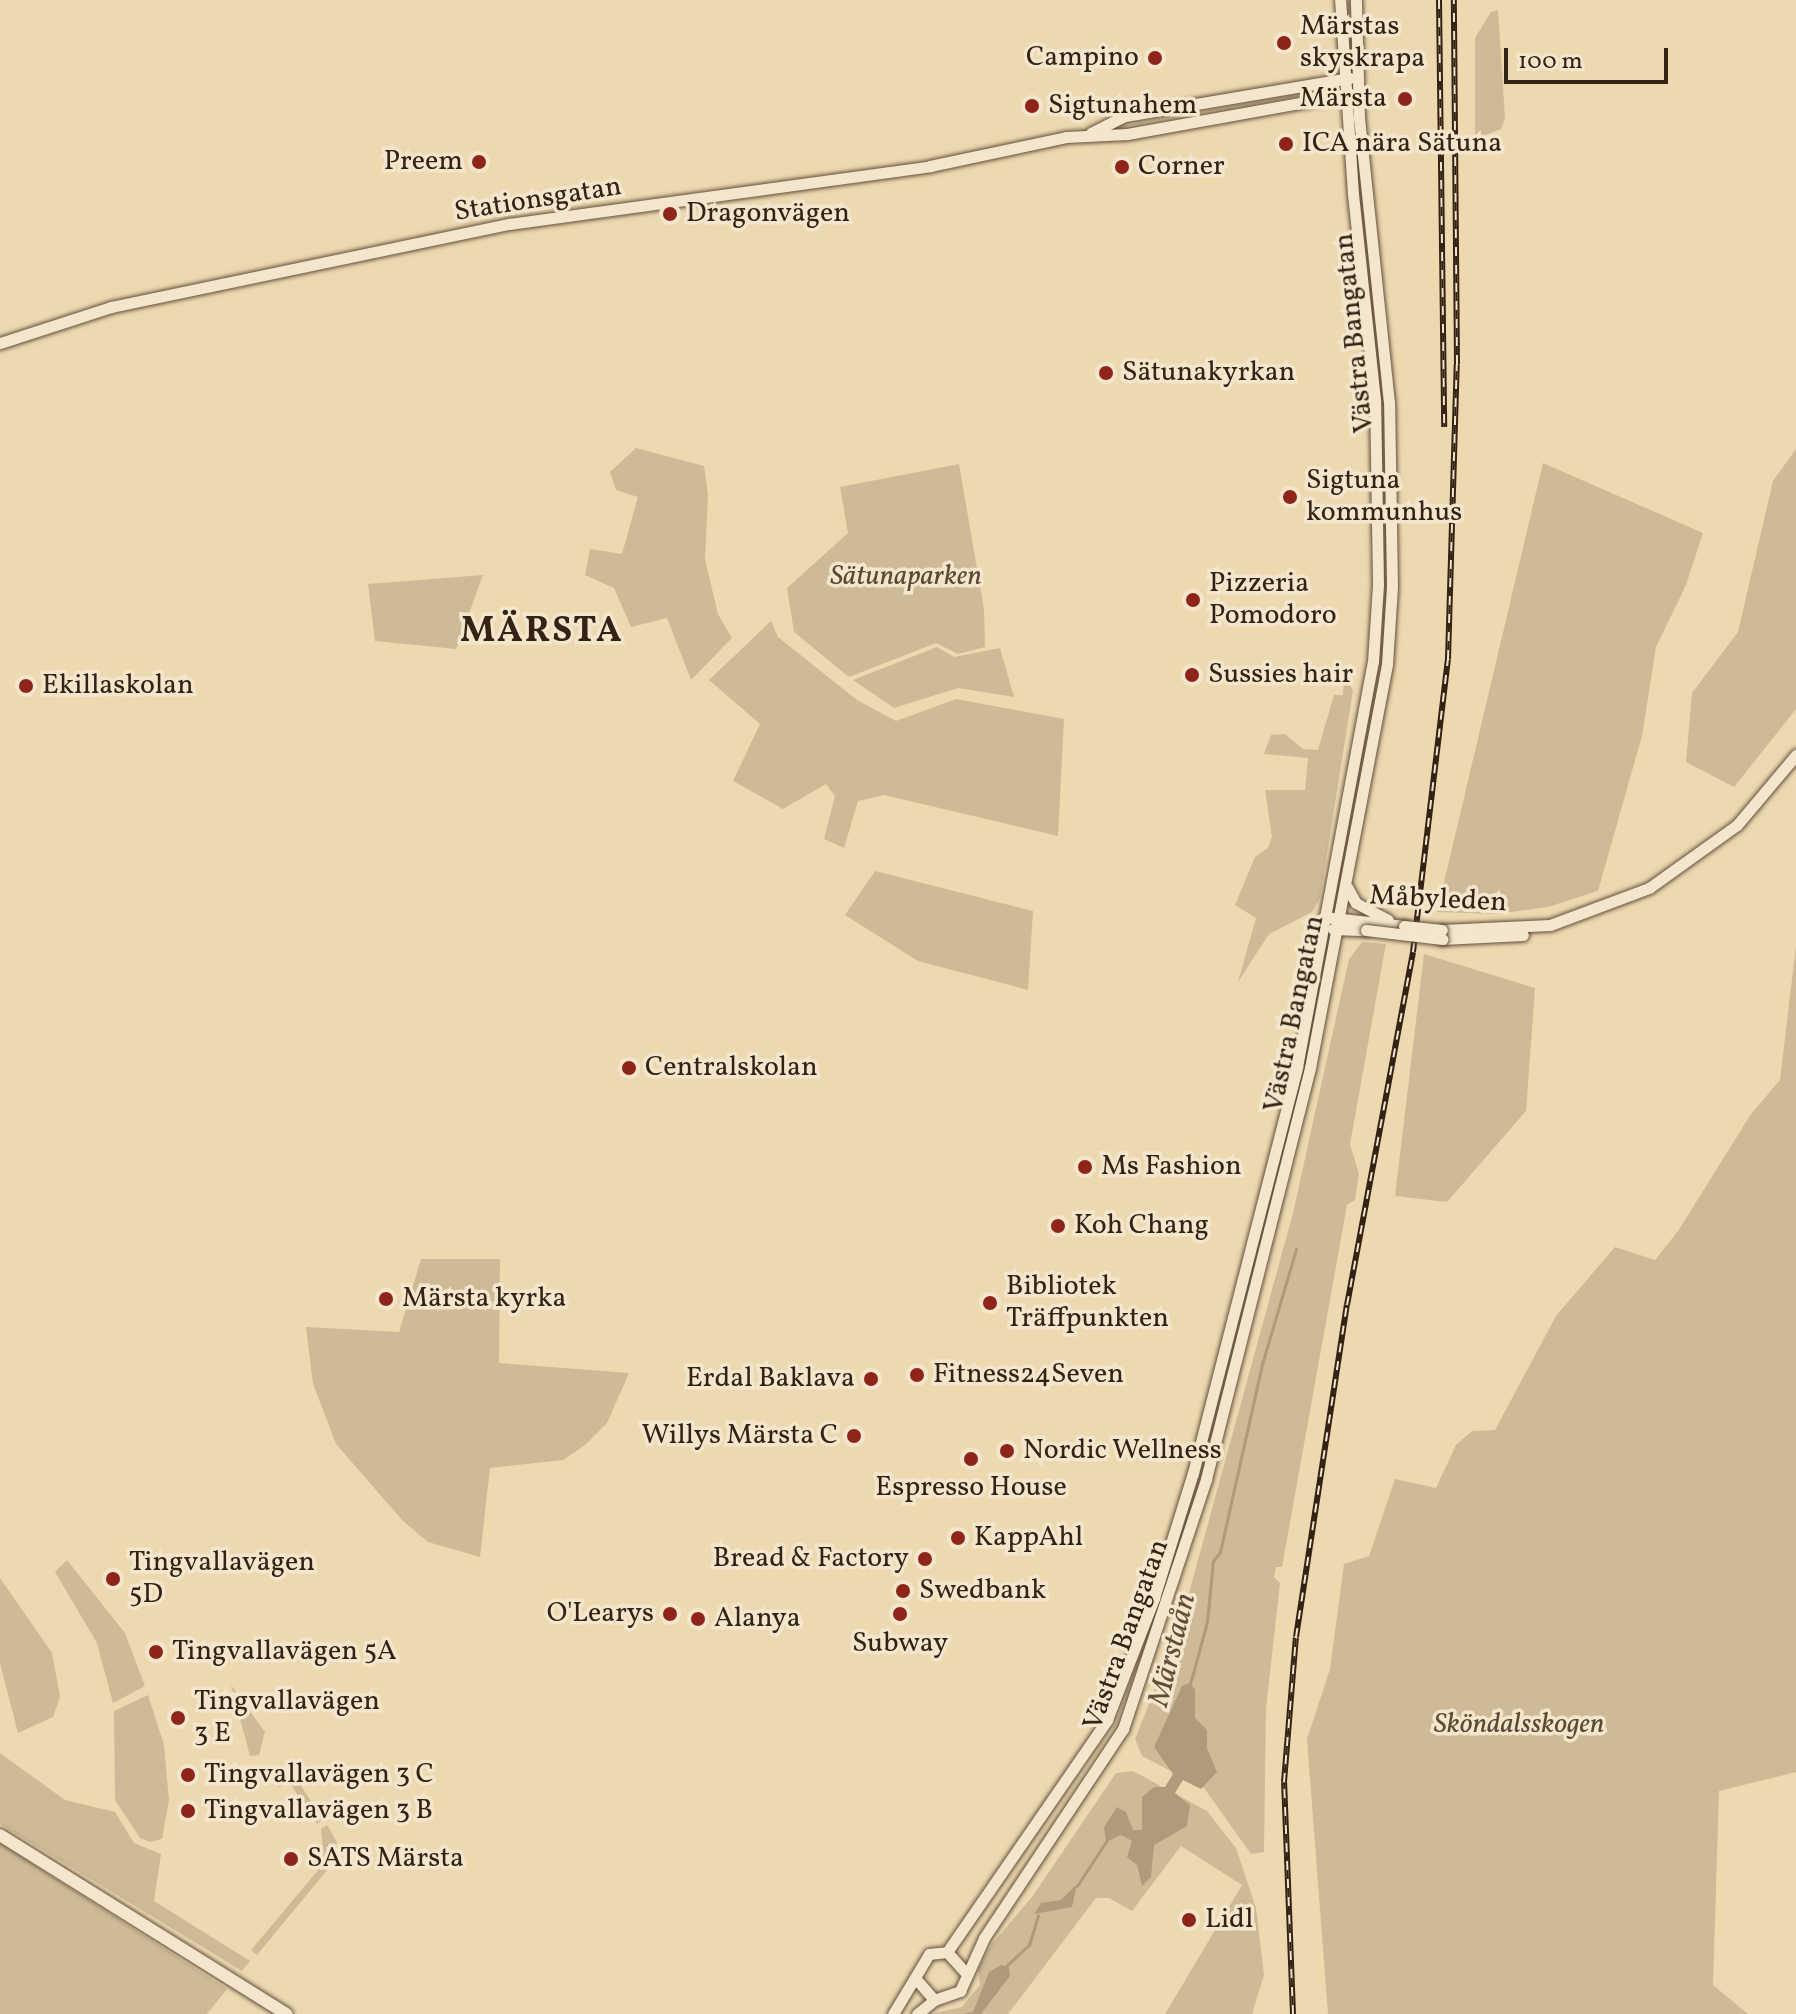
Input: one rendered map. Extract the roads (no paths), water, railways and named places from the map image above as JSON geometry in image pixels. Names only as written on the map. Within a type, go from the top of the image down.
[{"type":"main road","points":[[0,1835],[287,2014]]},
{"type":"street","name":"Västra Bangatan","points":[[893,2014],[929,1954],[947,1952],[1107,1720],[1154,1598],[1193,1473],[1297,1067],[1373,662],[1378,584],[1375,400],[1344,95],[1340,0]]},
{"type":"street","name":"Västra Bangatan","points":[[917,2014],[934,2000],[953,1997],[1123,1729],[1167,1605],[1244,1336],[1340,923],[1387,664],[1393,510],[1389,403],[1357,91],[1356,0]]},
{"type":"street","name":"Stationsgatan","points":[[1091,134],[1125,116],[1357,78]]},
{"type":"street","name":"Stationsgatan","points":[[0,343],[125,303],[509,224],[930,166],[1091,134],[1127,134],[1357,91]]},
{"type":"street","name":"Måbyleden","points":[[1367,921],[1442,935],[1504,938],[1625,900],[1684,866],[1737,825],[1796,755]]},
{"type":"street","points":[[1347,886],[1367,921]]},
{"type":"street","name":"Måbyleden","points":[[1324,917],[1340,923]]},
{"type":"street","name":"Måbyleden","points":[[1321,930],[1340,923],[1367,921],[1442,935]]},
{"type":"street","points":[[947,1952],[966,1973]]},
{"type":"street","points":[[916,1979],[934,2000]]},
{"type":"waterway","name":"Märstaån","points":[[1190,1684],[1207,1622],[1213,1561],[1220,1552],[1262,1364],[1296,1249]]},
{"type":"waterway","name":"Märstaån","points":[[1077,1886],[1107,1840]]},
{"type":"waterway","name":"Märstaån","points":[[1005,1967],[1029,1945],[1038,1915]]},
{"type":"railway","points":[[1439,0],[1444,427]]},
{"type":"railway","points":[[1293,2014],[1284,1782],[1296,1637],[1347,1305],[1413,952],[1448,659],[1457,364],[1454,0]]},
{"type":"place","name":"Märstas skyskrapa","points":[[1284,43]]},
{"type":"place","name":"Campino","points":[[1155,58]]},
{"type":"place","name":"Märsta","points":[[1405,99]]},
{"type":"place","name":"Sigtunahem","points":[[1032,106]]},
{"type":"place","name":"ICA nära Sätuna","points":[[1286,144]]},
{"type":"place","name":"Preem","points":[[479,162]]},
{"type":"place","name":"Corner","points":[[1122,167]]},
{"type":"place","name":"Dragonvägen","points":[[670,214]]},
{"type":"place","name":"Sätunakyrkan","points":[[1106,373]]},
{"type":"place","name":"Sigtuna kommunhus","points":[[1290,497]]},
{"type":"place","name":"Pizzeria Pomodoro","points":[[1193,600]]},
{"type":"place","name":"Sussies hair","points":[[1192,675]]},
{"type":"place","name":"Ekillaskolan","points":[[26,686]]},
{"type":"place","name":"Centralskolan","points":[[629,1068]]},
{"type":"place","name":"Ms Fashion","points":[[1085,1167]]},
{"type":"place","name":"Koh Chang","points":[[1058,1226]]},
{"type":"place","name":"Märsta kyrka","points":[[386,1299]]},
{"type":"place","name":"Bibliotek Träffpunkten","points":[[990,1303]]},
{"type":"place","name":"Fitness24Seven","points":[[917,1375]]},
{"type":"place","name":"Erdal Baklava","points":[[871,1379]]},
{"type":"place","name":"Willys Märsta C","points":[[854,1436]]},
{"type":"place","name":"Nordic Wellness","points":[[1007,1451]]},
{"type":"place","name":"Espresso House","points":[[971,1459]]},
{"type":"place","name":"KappAhl","points":[[958,1538]]},
{"type":"place","name":"Bread & Factory","points":[[925,1559]]},
{"type":"place","name":"Tingvallavägen 5D","points":[[113,1579]]},
{"type":"place","name":"Swedbank","points":[[903,1591]]},
{"type":"place","name":"O'Learys","points":[[670,1614]]},
{"type":"place","name":"Subway","points":[[900,1614]]},
{"type":"place","name":"Alanya","points":[[698,1619]]},
{"type":"place","name":"Tingvallavägen 5A","points":[[156,1652]]},
{"type":"place","name":"Tingvallavägen 3 E","points":[[178,1718]]},
{"type":"place","name":"Tingvallavägen 3 C","points":[[188,1775]]},
{"type":"place","name":"Tingvallavägen 3 B","points":[[188,1811]]},
{"type":"place","name":"SATS Märsta","points":[[291,1859]]},
{"type":"place","name":"Lidl","points":[[1189,1920]]},
{"type":"district","name":"MÄRSTA","points":[[542,633]]},
{"type":"park label","name":"Sätunaparken","points":[[906,577]]},
{"type":"park label","name":"Sköndalsskogen","points":[[1519,1725]]}]
